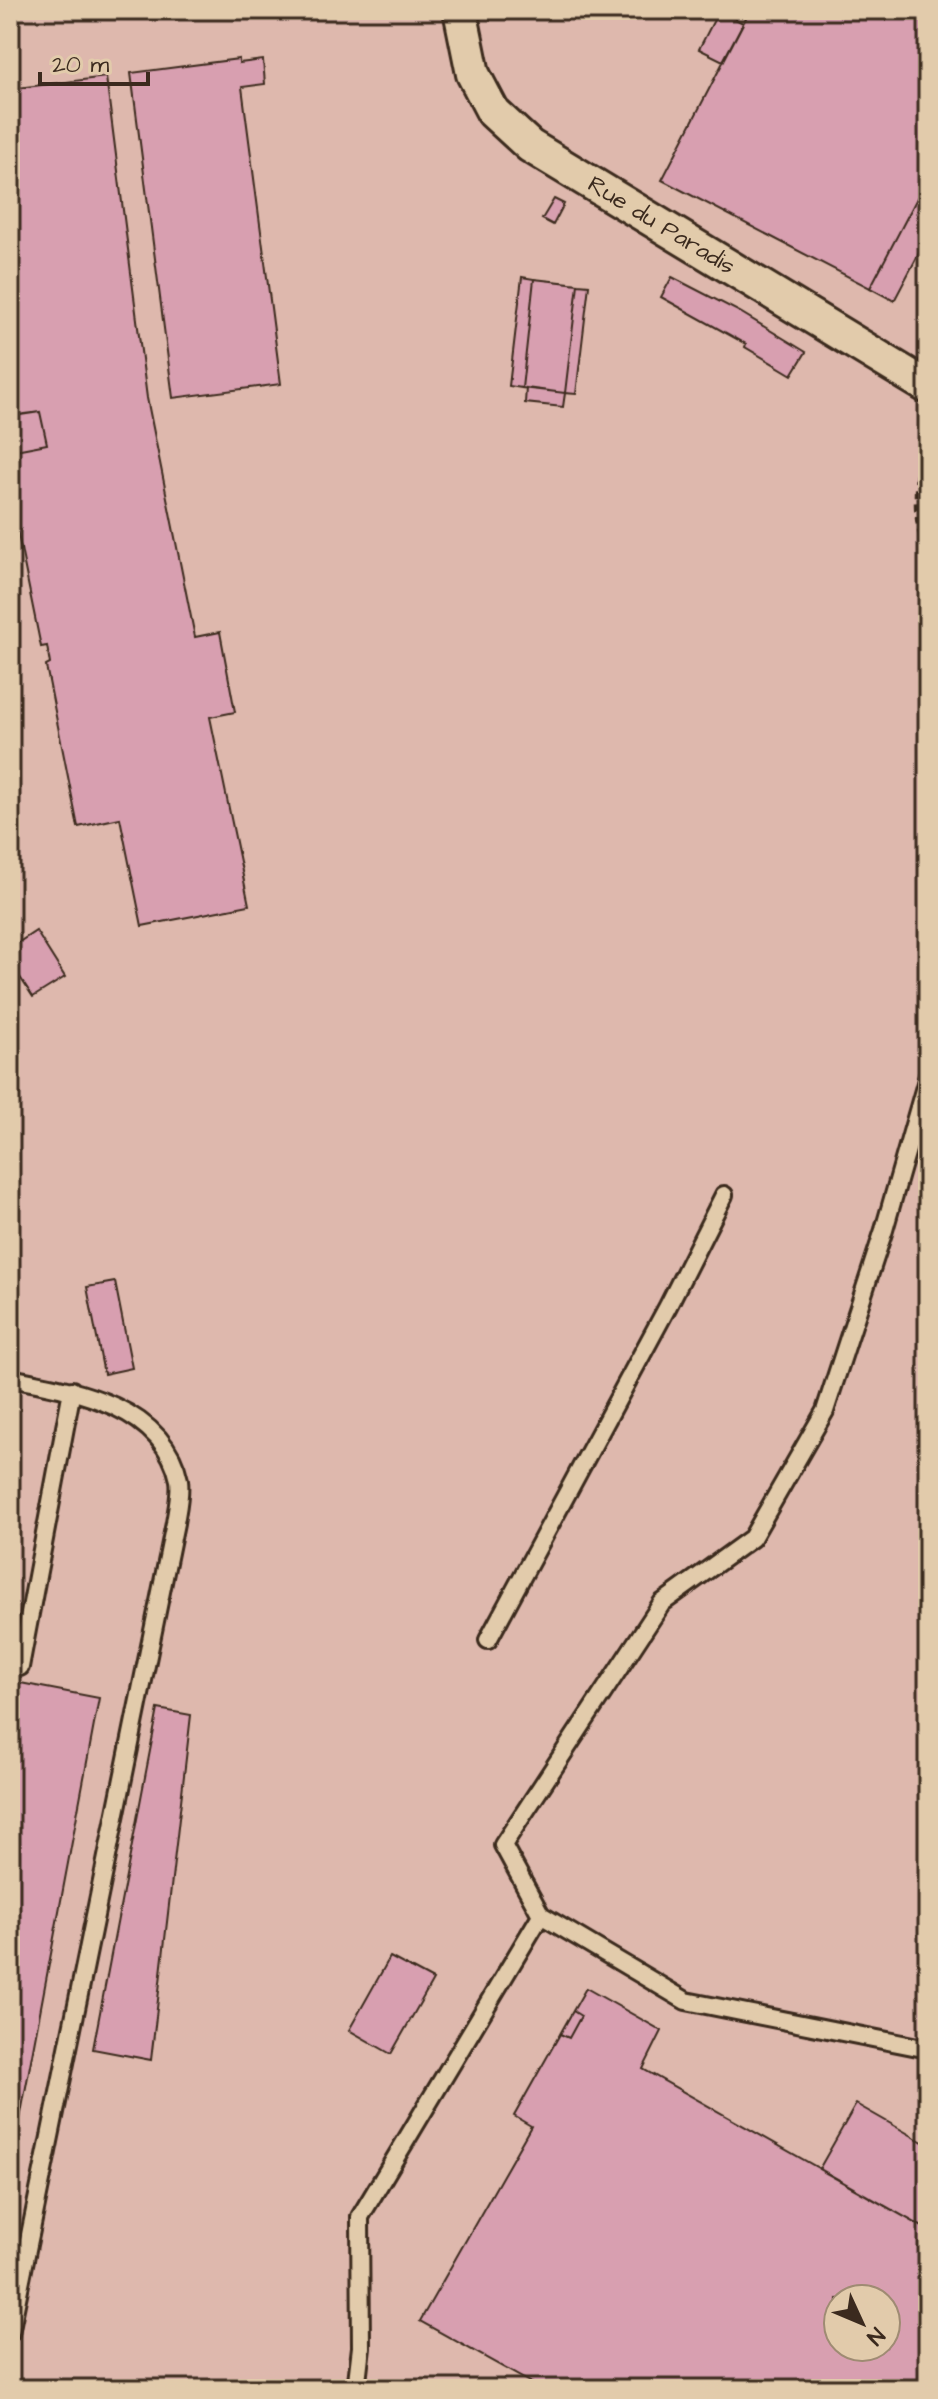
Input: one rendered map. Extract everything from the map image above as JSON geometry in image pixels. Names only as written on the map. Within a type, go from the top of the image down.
[{"type":"street","name":"Rue du Paradis","points":[[460,10],[473,74],[493,112],[530,146],[928,387]]},
{"type":"lane","points":[[928,1076],[884,1230],[825,1411],[752,1538],[662,1603],[503,1845],[541,1915],[686,2001],[928,2049]]},
{"type":"lane","points":[[488,1640],[668,1306],[724,1195]]},
{"type":"lane","points":[[10,1378],[72,1390],[106,1402],[141,1423],[167,1448],[179,1483],[175,1523],[10,2333]]},
{"type":"lane","points":[[20,1667],[72,1390]]},
{"type":"lane","points":[[356,2389],[361,2347],[360,2217],[541,1915]]},
{"type":"path","points":[[928,406],[916,470],[920,539],[928,550]]},
{"type":"shaded area","points":[[10,10],[928,10],[928,335],[909,374],[928,387],[928,2389],[10,2389]]},
{"type":"building","points":[[719,10],[743,23],[723,61],[699,49]]},
{"type":"building","points":[[750,10],[928,10],[928,177],[870,288],[662,180]]},
{"type":"building","points":[[239,59],[239,63],[263,60],[265,84],[242,87],[281,384],[173,398],[131,73]]},
{"type":"building","points":[[106,77],[147,398],[195,637],[220,632],[235,712],[210,717],[249,905],[142,926],[120,818],[78,827],[46,666],[50,664],[47,646],[41,647],[10,495],[10,451],[47,444],[40,412],[13,416],[10,396],[10,89]]},
{"type":"building","points":[[928,177],[928,236],[894,301],[870,288]]},
{"type":"building","points":[[554,199],[564,204],[553,225],[542,219]]},
{"type":"building","points":[[522,277],[534,279],[522,388],[509,386]]},
{"type":"building","points":[[672,277],[740,312],[806,352],[792,375],[745,347],[746,344],[661,297]]},
{"type":"building","points":[[534,279],[578,284],[565,393],[522,388]]},
{"type":"building","points":[[578,284],[589,285],[576,394],[565,393]]},
{"type":"building","points":[[526,388],[565,393],[563,407],[525,403]]},
{"type":"building","points":[[40,412],[47,444],[10,451],[10,416]]},
{"type":"building","points":[[36,931],[65,977],[33,997],[10,962],[10,948]]},
{"type":"building","points":[[115,1282],[132,1368],[104,1374],[87,1287]]},
{"type":"building","points":[[10,1681],[99,1698],[10,2172]]},
{"type":"building","points":[[158,1709],[191,1715],[151,2060],[93,2049]]},
{"type":"building","points":[[390,1957],[433,1980],[391,2054],[349,2030]]},
{"type":"building","points":[[586,1988],[662,2031],[643,2069],[928,2230],[928,2389],[542,2389],[420,2321],[531,2126],[514,2116],[560,2034],[569,2038],[581,2016],[573,2011]]},
{"type":"building","points":[[573,2011],[581,2016],[569,2038],[560,2034]]},
{"type":"building","points":[[856,2104],[928,2145],[928,2230],[819,2169]]}]
